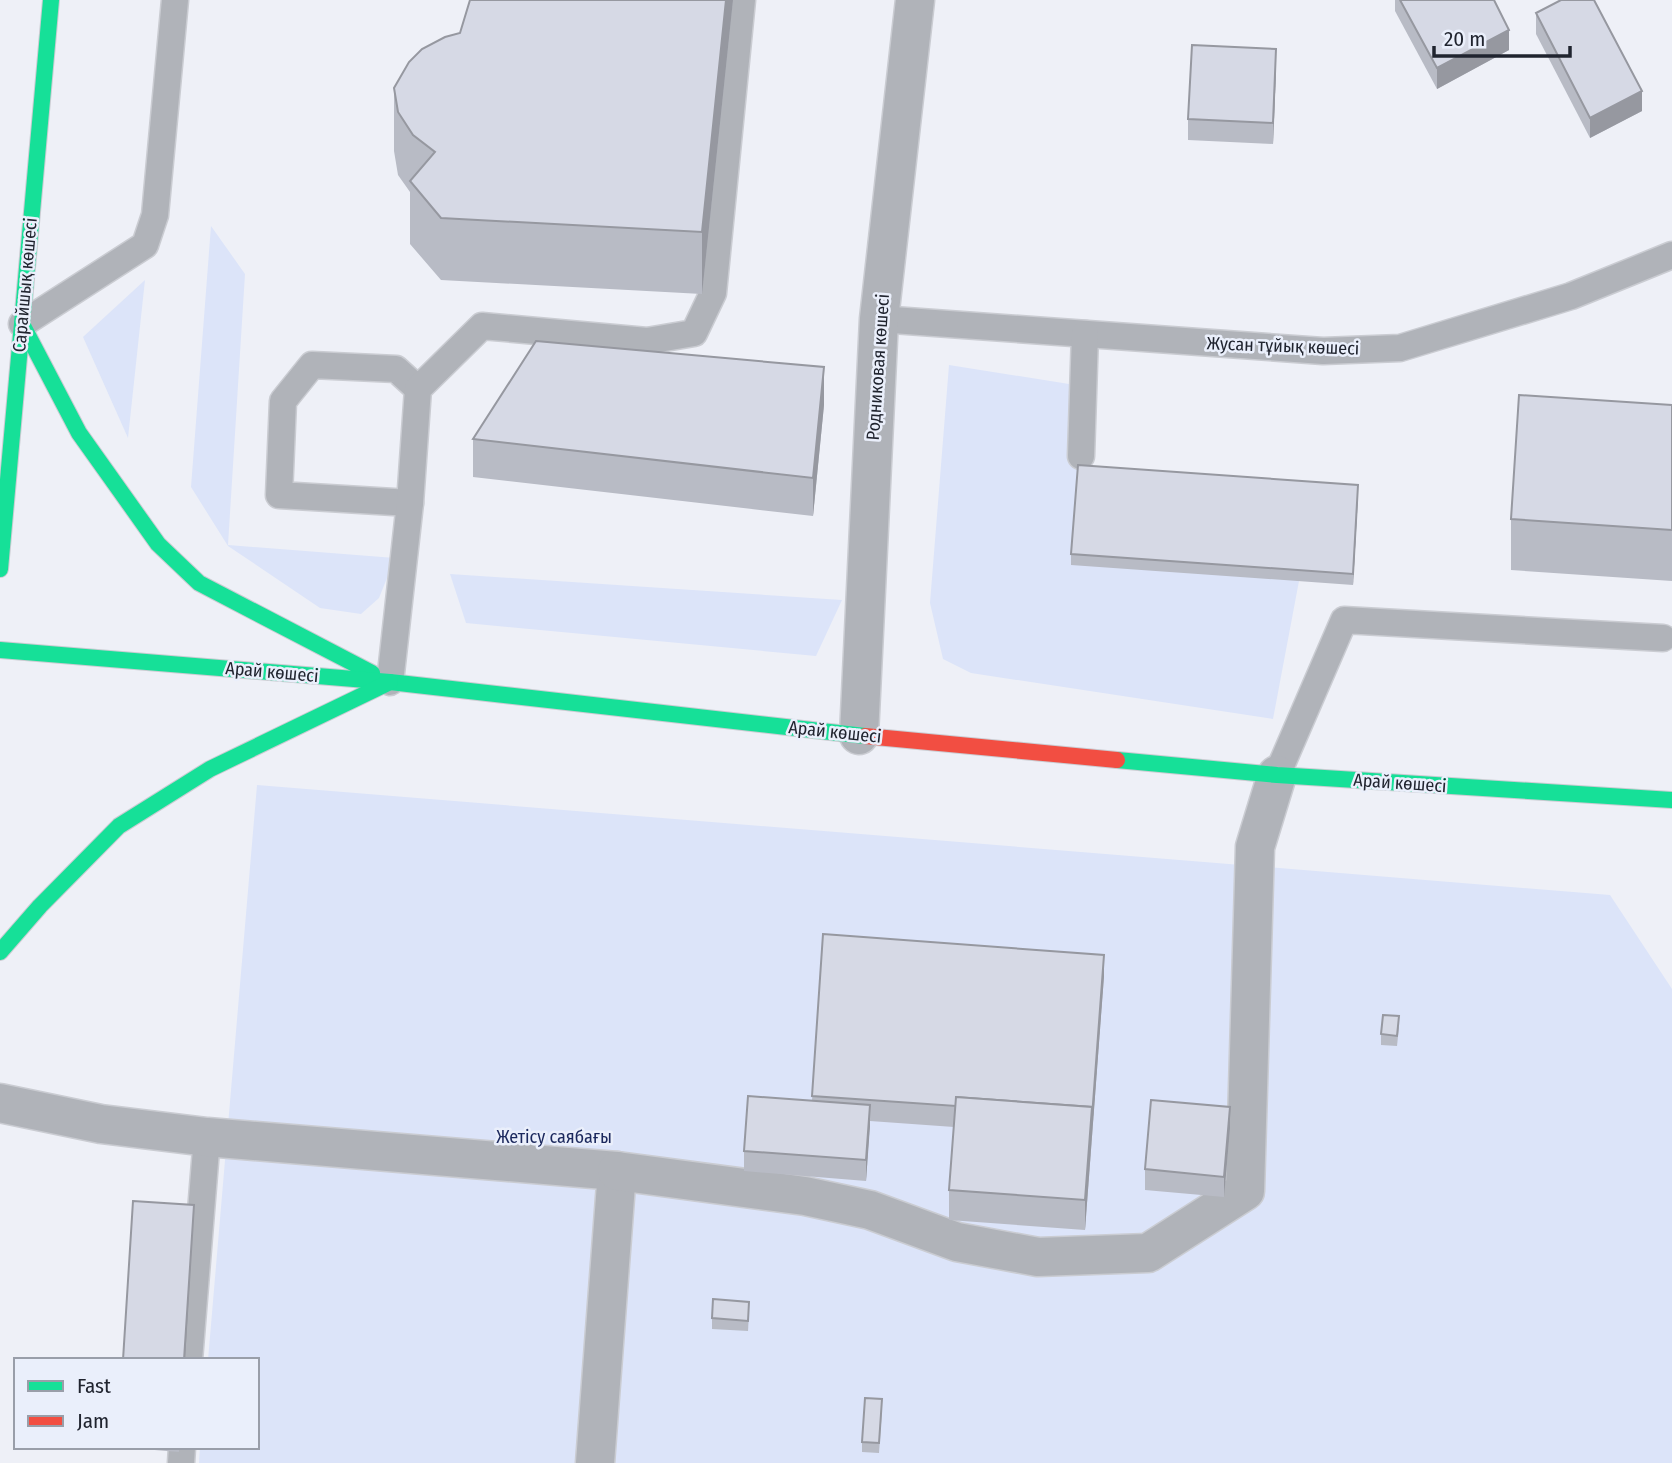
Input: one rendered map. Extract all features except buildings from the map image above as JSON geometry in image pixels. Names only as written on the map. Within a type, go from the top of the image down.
[{"type":"street","name":"Сарайшық көшесі","points":[[0,569],[51,0]]},
{"type":"street","name":"Родниковая көшесі","points":[[859,735],[879,319],[915,0]]},
{"type":"street","points":[[22,324],[79,433],[158,544],[199,583],[390,682]]},
{"type":"street","name":"Арай көшесі","points":[[0,650],[390,682],[859,735],[1276,775],[1672,800]]},
{"type":"street","points":[[0,952],[40,906],[119,826],[210,769],[390,682]]},
{"type":"street","points":[[0,1103],[101,1124],[206,1137],[617,1171],[805,1196],[870,1210],[957,1242],[1038,1257],[1148,1253],[1245,1191],[1255,847],[1276,775]]},
{"type":"street","points":[[594,1463],[617,1171]]},
{"type":"lane","points":[[22,324],[145,245],[155,215],[176,0]]},
{"type":"lane","points":[[390,682],[410,503],[418,389],[482,327],[647,341],[694,332],[713,293],[742,0]]},
{"type":"lane","name":"Жусан тұйық көшесі","points":[[879,319],[1323,351],[1400,348],[1571,296],[1672,255]]},
{"type":"lane","points":[[1081,456],[1085,334]]},
{"type":"lane","points":[[410,503],[279,495],[282,401],[312,365],[396,369],[418,389]]},
{"type":"lane","points":[[1276,775],[1343,620],[1663,638]]},
{"type":"lane","points":[[189,1358],[206,1137]]},
{"type":"green space","points":[[211,226],[245,274],[228,545],[395,558],[379,598],[361,614],[320,608],[228,546],[191,487]]},
{"type":"green space","points":[[145,280],[128,438],[83,337]]},
{"type":"green space","points":[[949,365],[1069,384],[1078,475],[1299,581],[1273,719],[971,673],[943,659],[930,603]]},
{"type":"green space","points":[[450,574],[842,600],[816,656],[466,623]]},
{"type":"green space","name":"Жетісу саябағы","points":[[257,785],[1610,895],[1672,989],[1672,1463],[199,1463],[200,1449],[259,1449],[259,1358],[208,1358]]},
{"type":"traffic: fast","points":[[0,569],[51,0]]},
{"type":"traffic: fast","points":[[22,324],[79,433],[158,544],[199,583],[372,673]]},
{"type":"traffic: fast","points":[[0,650],[390,682],[865,736]]},
{"type":"traffic: fast","points":[[0,952],[40,906],[119,826],[210,769],[390,682]]},
{"type":"traffic: fast","points":[[1117,760],[1277,775],[1672,800]]},
{"type":"traffic: jam","points":[[865,736],[1117,760]]}]
